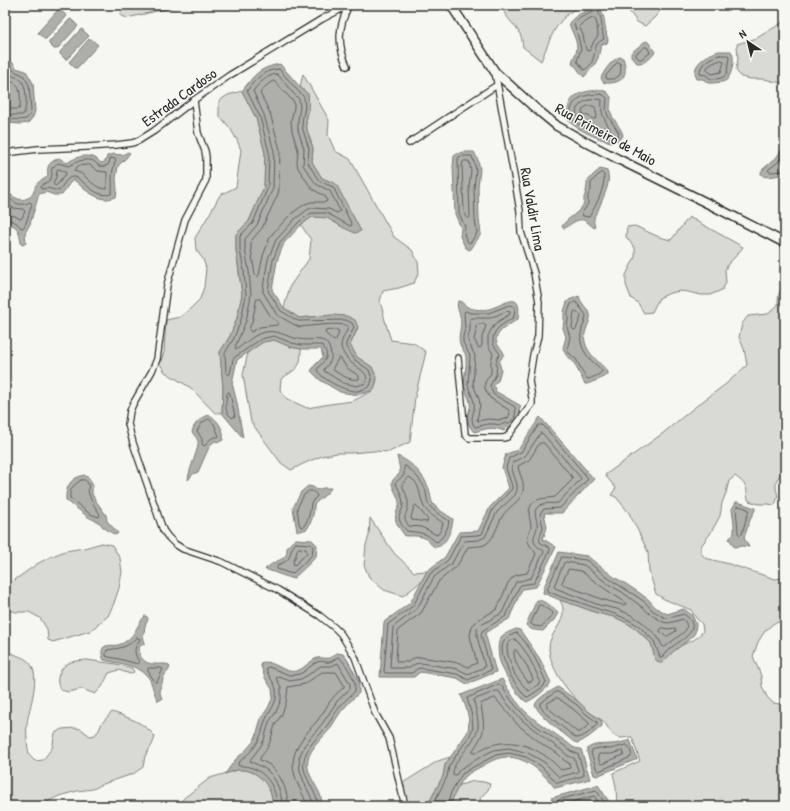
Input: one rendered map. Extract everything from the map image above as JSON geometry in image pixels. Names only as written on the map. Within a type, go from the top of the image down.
[{"type":"main road","name":"Rua Primeiro de Maio","points":[[451,5],[495,72],[557,126],[785,243]]},
{"type":"street","points":[[347,66],[342,55],[340,32],[349,5]]},
{"type":"street","name":"Estrada Cardoso","points":[[5,153],[38,149],[132,143],[138,141],[154,131],[194,100],[230,75],[322,19],[349,5]]},
{"type":"street","name":"Rua Valdir Lima","points":[[458,358],[465,434],[469,438],[508,437],[532,404],[529,381],[538,328],[539,302],[534,273],[521,232],[520,211],[495,72]]},
{"type":"street","points":[[409,143],[497,85]]},
{"type":"street","points":[[194,100],[198,133],[205,150],[206,180],[185,220],[181,232],[167,286],[156,364],[130,411],[128,424],[133,443],[163,530],[175,544],[183,549],[222,562],[278,590],[320,616],[341,634],[355,657],[375,713],[389,738],[405,806]]},
{"type":"shaded area","points":[[126,5],[194,5],[170,8],[127,18],[120,15]]},
{"type":"shaded area","points":[[502,5],[581,5],[565,16],[555,29],[541,61],[523,47],[521,35],[505,13]]},
{"type":"shaded area","points":[[625,5],[664,5],[655,17],[645,26],[637,22]]},
{"type":"shaded area","points":[[785,21],[785,84],[764,79],[741,77],[736,70],[738,59],[737,44],[757,38]]},
{"type":"shaded area","points":[[303,74],[329,120],[328,135],[335,151],[350,159],[394,237],[412,250],[418,262],[419,272],[414,283],[383,291],[380,301],[391,340],[414,343],[426,352],[415,397],[410,442],[389,452],[374,451],[337,453],[322,456],[291,470],[281,463],[251,422],[243,375],[248,352],[263,342],[274,340],[291,347],[301,349],[299,364],[294,370],[281,379],[280,390],[287,399],[307,408],[353,401],[374,390],[377,379],[372,367],[357,357],[350,345],[358,328],[333,315],[299,318],[284,308],[290,286],[309,259],[311,240],[301,225],[312,217],[327,217],[344,228],[343,199],[336,184],[322,178],[312,162],[313,148],[307,130],[306,121],[309,108],[308,94],[300,87]]},
{"type":"shaded area","points":[[242,91],[256,118],[265,153],[264,187],[249,221],[236,235],[236,250],[242,294],[237,318],[230,336],[220,352],[223,388],[222,413],[215,413],[191,388],[165,372],[160,364],[164,352],[166,320],[180,317],[190,309],[200,299],[204,287],[206,268],[203,259],[196,250],[195,238],[220,195],[236,187],[241,150],[230,128],[219,115],[219,101],[228,95]]},
{"type":"shaded area","points":[[689,217],[743,247],[728,264],[725,270],[726,283],[722,290],[710,295],[680,291],[670,293],[659,298],[652,312],[644,313],[638,303],[631,298],[626,285],[626,275],[635,257],[635,248],[626,237],[627,227],[635,226],[659,237],[671,240]]},
{"type":"shaded area","points":[[785,286],[785,470],[776,481],[778,496],[775,505],[759,504],[749,501],[745,486],[742,481],[735,476],[729,481],[722,503],[720,516],[701,546],[701,553],[705,558],[775,579],[785,576],[785,621],[774,623],[765,631],[758,642],[753,656],[767,697],[773,703],[785,703],[785,806],[617,806],[616,787],[613,773],[640,761],[632,737],[620,738],[614,735],[603,721],[588,711],[575,698],[558,675],[551,658],[549,644],[562,619],[563,608],[560,600],[597,613],[614,617],[627,623],[651,643],[655,658],[663,662],[673,652],[700,635],[703,631],[702,624],[691,610],[664,599],[656,594],[649,571],[648,552],[629,513],[616,497],[611,495],[616,488],[605,475],[662,434],[726,384],[747,365],[744,349],[739,337],[742,324],[748,316],[768,314],[778,305],[778,297]]},
{"type":"shaded area","points":[[370,518],[394,553],[414,572],[427,571],[422,581],[403,596],[384,590],[369,577],[364,565],[366,545],[369,536]]},
{"type":"shaded area","points":[[102,543],[112,545],[120,558],[122,572],[119,588],[108,616],[90,631],[53,642],[48,640],[47,629],[40,618],[29,612],[16,612],[6,609],[5,587],[37,564],[65,551]]},
{"type":"shaded area","points":[[5,649],[27,660],[33,668],[35,683],[27,723],[27,734],[29,754],[35,761],[43,760],[52,748],[55,733],[62,729],[75,728],[81,729],[90,736],[95,735],[102,723],[112,712],[130,718],[141,724],[155,737],[145,756],[143,767],[133,774],[93,789],[77,791],[59,796],[42,806],[5,806]]},
{"type":"shaded area","points":[[87,660],[132,668],[134,672],[130,674],[119,670],[109,673],[102,687],[95,694],[82,689],[68,692],[61,690],[58,684],[58,678],[64,666],[70,662]]},
{"type":"shaded area","points":[[450,757],[445,765],[443,776],[427,806],[407,806],[401,784],[438,761]]},
{"type":"shaded area","points":[[237,770],[250,771],[260,776],[267,785],[273,800],[273,806],[177,806],[184,798],[210,778]]},
{"type":"shaded area","points":[[474,781],[490,784],[488,790],[480,798],[482,806],[450,806],[454,794],[460,785]]},
{"type":"water","points":[[599,6],[603,15],[608,40],[607,43],[601,45],[597,61],[584,77],[572,64],[577,48],[569,23],[579,14]]},
{"type":"water","points":[[58,10],[67,16],[46,39],[44,39],[38,32]]},
{"type":"water","points":[[71,19],[78,26],[57,49],[54,49],[49,42]]},
{"type":"water","points":[[82,29],[89,36],[67,59],[65,59],[60,52]]},
{"type":"water","points":[[89,39],[98,45],[77,68],[75,68],[69,62]]},
{"type":"water","points":[[647,41],[655,52],[648,60],[642,63],[637,63],[631,56],[631,53]]},
{"type":"water","points":[[719,51],[731,51],[733,55],[730,74],[727,79],[721,82],[708,83],[703,79],[697,79],[695,74],[696,69],[701,61],[705,57]]},
{"type":"water","points":[[5,55],[16,68],[26,71],[33,83],[35,111],[33,117],[28,123],[5,124]]},
{"type":"water","points":[[620,57],[623,58],[625,64],[625,74],[623,77],[616,82],[603,82],[601,78],[606,69],[614,60]]},
{"type":"water","points":[[280,64],[308,94],[309,108],[306,121],[307,130],[313,148],[312,162],[322,178],[336,184],[361,231],[355,233],[327,218],[312,217],[301,225],[284,243],[277,261],[272,290],[284,308],[299,318],[333,315],[347,316],[355,320],[358,327],[350,345],[357,357],[372,367],[377,379],[374,390],[358,395],[340,392],[320,380],[311,371],[323,357],[321,349],[301,349],[291,347],[274,340],[263,342],[237,360],[232,383],[243,438],[222,413],[223,388],[220,352],[230,336],[237,318],[242,294],[236,250],[236,234],[249,221],[264,187],[265,153],[256,118],[242,91],[250,80],[262,70]]},
{"type":"water","points":[[602,90],[607,92],[611,97],[611,113],[623,136],[613,142],[603,140],[582,131],[569,121],[568,110],[570,103],[576,95]]},
{"type":"water","points":[[785,145],[785,174],[769,177],[763,176],[761,172],[763,169],[776,158]]},
{"type":"water","points":[[128,152],[130,153],[118,166],[116,178],[116,197],[103,199],[97,197],[73,180],[62,195],[54,195],[46,192],[39,194],[30,224],[25,233],[26,243],[23,245],[21,244],[18,230],[10,224],[5,223],[5,191],[22,200],[29,198],[37,183],[48,175],[48,166],[59,158],[67,163],[76,158],[90,156],[94,157],[101,163],[105,162],[107,156],[113,154],[122,155]]},
{"type":"water","points":[[463,152],[474,152],[480,169],[478,187],[481,234],[469,250],[465,247],[460,236],[461,228],[455,214],[454,156]]},
{"type":"water","points":[[600,169],[607,171],[608,185],[594,217],[595,228],[584,220],[579,220],[563,228],[562,226],[564,223],[577,212],[584,203],[587,182]]},
{"type":"water","points":[[579,296],[590,314],[590,320],[584,338],[585,342],[591,355],[608,372],[608,374],[600,379],[587,384],[585,384],[573,361],[566,355],[563,348],[566,337],[563,328],[564,312],[567,302]]},
{"type":"water","points":[[458,301],[466,306],[480,310],[489,309],[511,301],[515,301],[518,304],[518,319],[500,332],[496,340],[504,354],[499,362],[501,369],[498,381],[493,386],[496,388],[495,391],[521,406],[519,411],[521,413],[517,422],[511,428],[506,427],[504,431],[492,428],[474,432],[469,424],[468,414],[470,405],[464,385],[466,357],[459,341],[461,320],[457,307]]},
{"type":"water","points":[[208,415],[222,428],[223,440],[219,442],[215,441],[210,445],[198,472],[193,474],[188,480],[198,444],[198,440],[192,432],[194,426],[202,418]]},
{"type":"water","points":[[540,417],[594,479],[562,513],[544,513],[547,527],[543,539],[556,547],[536,587],[522,589],[509,619],[485,633],[496,672],[467,684],[457,678],[420,672],[414,677],[380,677],[384,622],[410,603],[427,571],[445,557],[459,532],[478,531],[490,507],[509,488],[502,468],[506,454],[518,450]]},
{"type":"water","points":[[397,456],[407,461],[416,469],[427,484],[433,504],[453,519],[448,536],[440,546],[433,546],[426,539],[421,537],[405,536],[396,522],[395,517],[399,507],[399,502],[392,482],[393,479],[400,473]]},
{"type":"water","points":[[84,475],[89,478],[93,486],[92,494],[106,515],[107,521],[118,533],[116,535],[103,527],[100,523],[88,517],[66,500],[70,483],[79,476]]},
{"type":"water","points":[[308,486],[317,490],[331,488],[314,505],[314,511],[307,529],[297,531],[293,508],[301,492]]},
{"type":"water","points":[[736,502],[755,508],[744,538],[749,547],[734,547],[729,539],[734,533],[732,509]]},
{"type":"water","points":[[296,539],[312,540],[317,545],[316,556],[314,559],[293,579],[265,569],[284,558],[287,554],[287,547]]},
{"type":"water","points":[[559,552],[587,556],[614,577],[649,600],[655,607],[667,614],[684,609],[692,615],[696,624],[695,633],[662,663],[659,663],[655,659],[651,643],[627,623],[614,617],[597,613],[543,593],[544,587]]},
{"type":"water","points":[[537,600],[550,605],[558,613],[554,620],[543,631],[532,629],[526,625]]},
{"type":"water","points":[[145,616],[148,618],[143,636],[145,643],[140,645],[140,655],[142,659],[148,663],[166,664],[170,667],[164,676],[159,690],[162,699],[158,701],[150,680],[146,675],[135,668],[104,660],[102,654],[104,647],[118,645],[129,639]]},
{"type":"water","points":[[516,629],[520,630],[540,659],[551,683],[540,694],[527,702],[519,695],[510,682],[499,658],[498,646],[500,638]]},
{"type":"water","points":[[337,653],[343,654],[347,659],[359,682],[359,693],[341,711],[330,729],[314,747],[309,757],[309,772],[320,794],[323,806],[273,806],[267,785],[257,775],[245,770],[237,770],[225,774],[235,760],[253,742],[261,718],[273,697],[272,689],[265,678],[260,663],[267,662],[289,671],[297,671],[317,658],[329,658]]},
{"type":"water","points":[[502,679],[510,693],[528,714],[575,748],[581,749],[590,779],[555,788],[537,769],[529,764],[522,760],[505,757],[492,761],[463,779],[450,806],[427,806],[443,776],[445,765],[467,733],[469,718],[461,695]]},
{"type":"water","points":[[558,687],[602,721],[602,726],[578,743],[574,742],[552,725],[535,705],[542,697]]},
{"type":"water","points":[[630,740],[637,759],[597,776],[594,775],[587,752],[588,748],[591,746],[616,744]]},
{"type":"water","points":[[598,785],[608,800],[610,806],[554,806],[551,798]]}]
